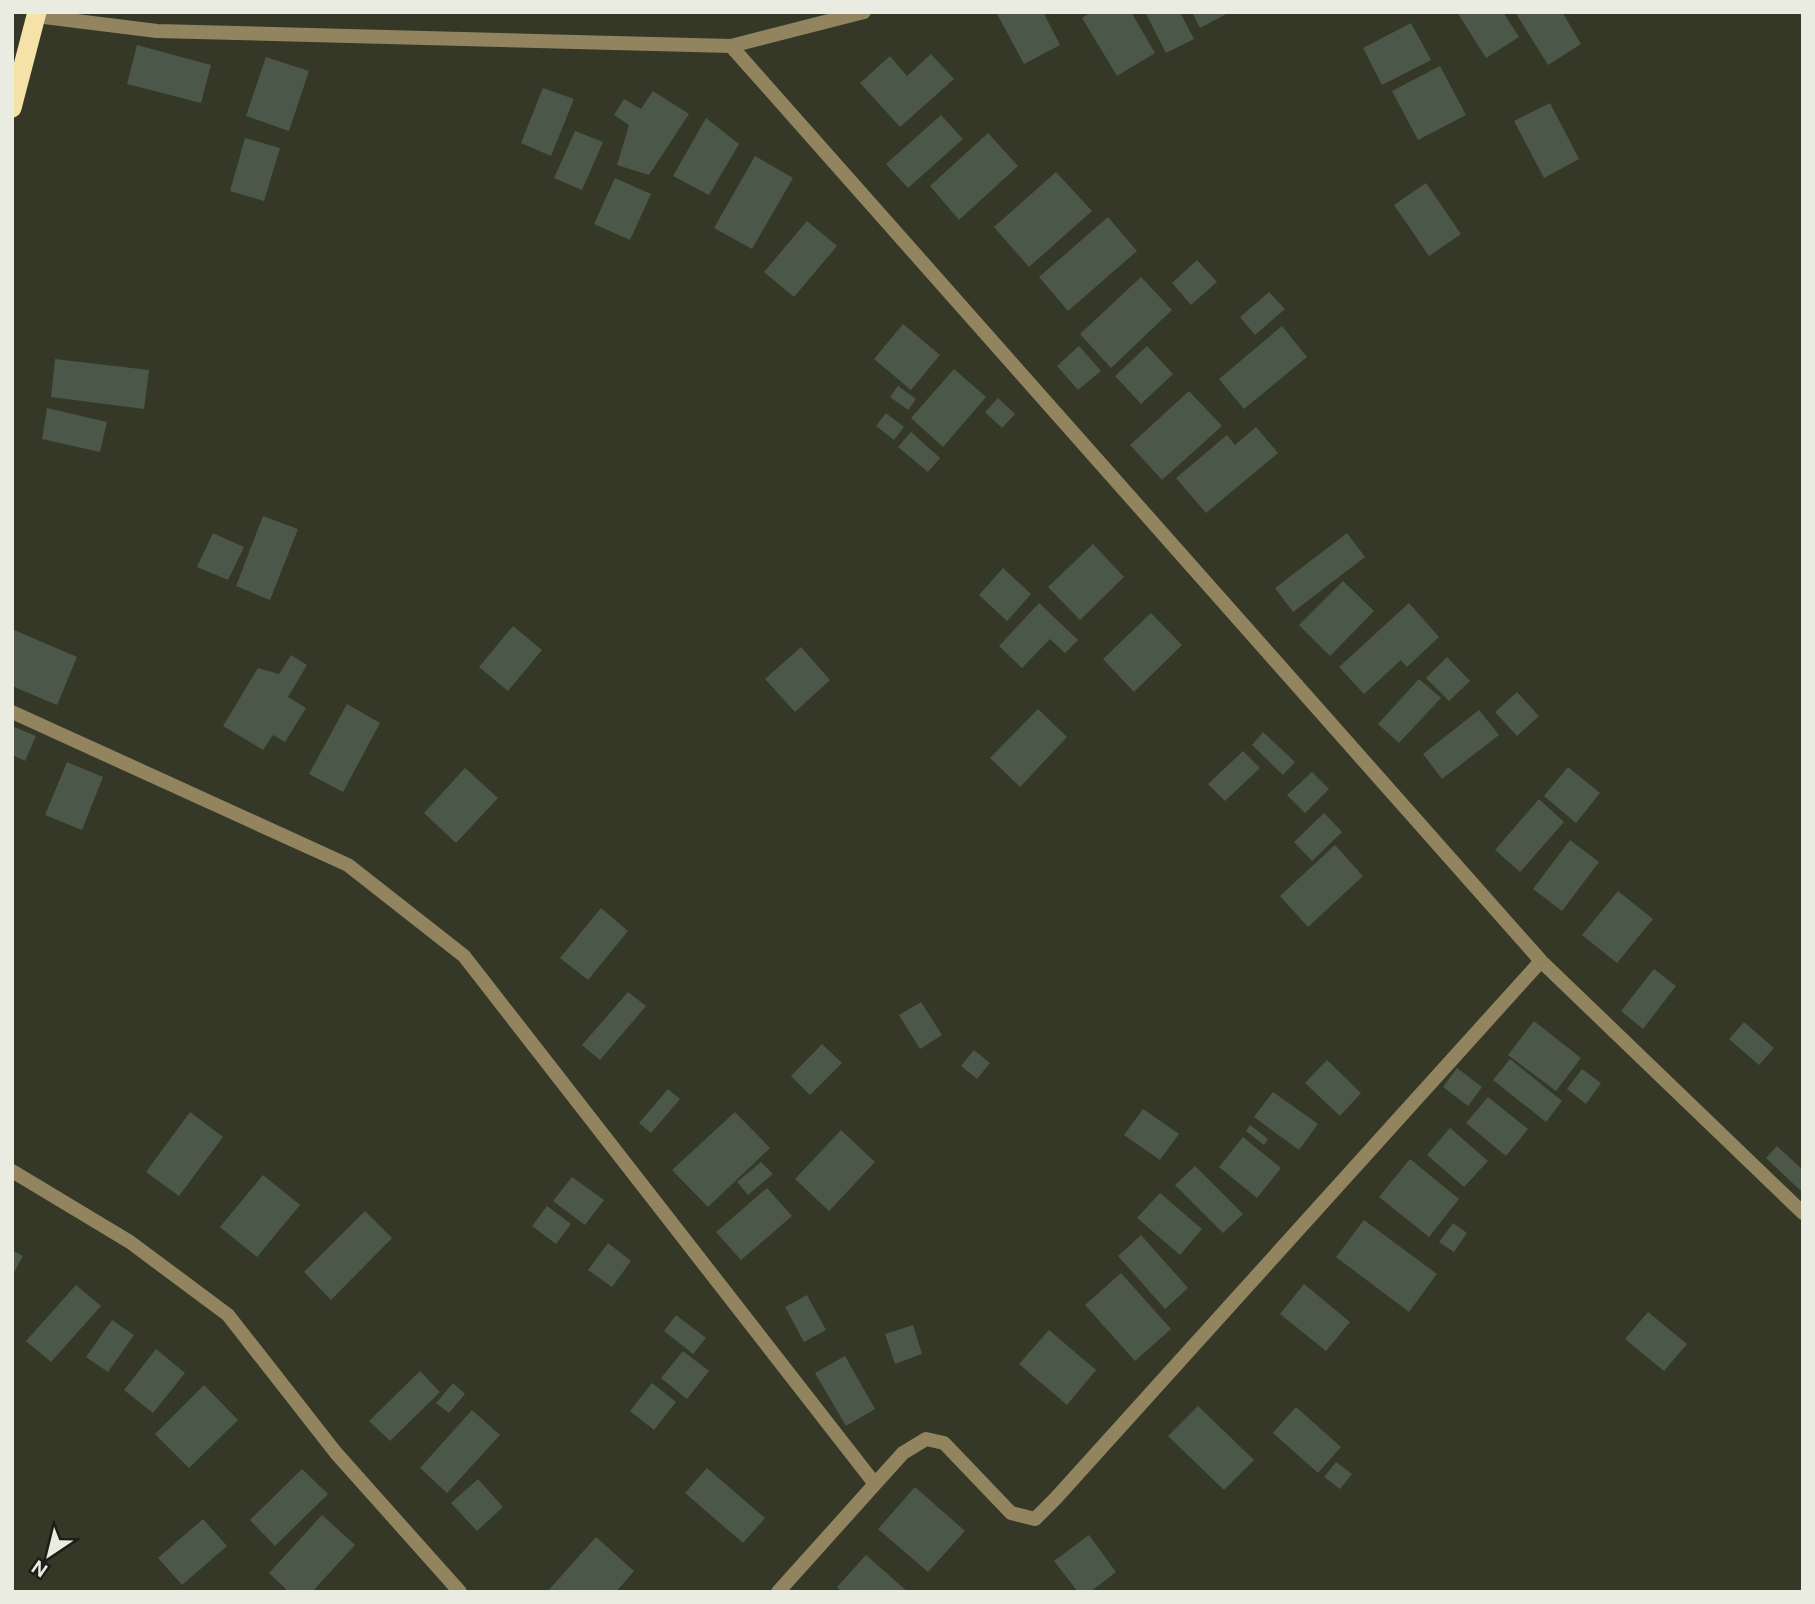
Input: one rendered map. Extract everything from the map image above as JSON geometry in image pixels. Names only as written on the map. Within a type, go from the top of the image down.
[{"type":"highway","points":[[12,108],[37,14]]},
{"type":"street","points":[[37,14],[157,31],[731,46],[864,12]]},
{"type":"street","points":[[731,46],[1541,961],[1803,1213]]},
{"type":"street","points":[[12,712],[348,865],[464,956],[875,1484]]},
{"type":"street","points":[[778,1592],[903,1453],[926,1439],[944,1443],[1011,1513],[1035,1519],[1541,961]]},
{"type":"street","points":[[12,1171],[130,1242],[228,1315],[336,1453],[460,1592]]},
{"type":"building","points":[[996,12],[1043,12],[1060,45],[1024,64]]},
{"type":"building","points":[[1091,12],[1131,12],[1155,53],[1117,76],[1082,18]]},
{"type":"building","points":[[1180,12],[1194,39],[1166,53],[1146,14]]},
{"type":"building","points":[[1192,12],[1230,12],[1200,28]]},
{"type":"building","points":[[1457,12],[1503,12],[1519,37],[1486,58]]},
{"type":"building","points":[[1515,12],[1562,12],[1581,44],[1548,65]]},
{"type":"building","points":[[1411,23],[1431,60],[1382,85],[1363,48]]},
{"type":"building","points":[[137,45],[211,65],[201,103],[127,84]]},
{"type":"building","points":[[931,54],[954,79],[900,127],[860,83],[890,56],[907,76]]},
{"type":"building","points":[[266,57],[309,71],[289,131],[246,116]]},
{"type":"building","points":[[1440,66],[1466,115],[1418,140],[1392,91]]},
{"type":"building","points":[[543,88],[574,99],[551,156],[521,143]]},
{"type":"building","points":[[653,91],[689,114],[649,175],[617,165],[629,125],[614,115],[624,99],[641,109]]},
{"type":"building","points":[[1550,103],[1579,159],[1544,178],[1514,121]]},
{"type":"building","points":[[941,115],[963,139],[908,188],[886,164]]},
{"type":"building","points":[[706,118],[739,144],[709,195],[673,176]]},
{"type":"building","points":[[575,131],[603,142],[582,190],[554,178]]},
{"type":"building","points":[[988,133],[1018,166],[959,220],[930,186]]},
{"type":"building","points":[[245,138],[280,148],[264,201],[230,191]]},
{"type":"building","points":[[755,156],[793,178],[752,249],[714,228]]},
{"type":"building","points":[[1056,172],[1092,211],[1029,267],[994,227]]},
{"type":"building","points":[[615,178],[651,194],[630,240],[594,224]]},
{"type":"building","points":[[1426,183],[1461,234],[1429,256],[1394,205]]},
{"type":"building","points":[[1108,217],[1137,251],[1068,311],[1039,277]]},
{"type":"building","points":[[807,221],[837,246],[794,297],[764,272]]},
{"type":"building","points":[[1197,260],[1217,282],[1191,305],[1172,283]]},
{"type":"building","points":[[1141,277],[1172,310],[1111,368],[1080,334]]},
{"type":"building","points":[[1269,292],[1285,309],[1255,335],[1240,317]]},
{"type":"building","points":[[903,324],[940,355],[911,390],[874,359]]},
{"type":"building","points":[[1282,326],[1307,357],[1244,409],[1219,379]]},
{"type":"building","points":[[1079,346],[1101,371],[1078,390],[1057,366]]},
{"type":"building","points":[[1147,346],[1173,374],[1141,404],[1115,376]]},
{"type":"building","points":[[55,359],[149,370],[144,409],[51,397]]},
{"type":"building","points":[[954,369],[986,397],[943,447],[911,418]]},
{"type":"building","points":[[898,386],[916,399],[908,410],[890,397]]},
{"type":"building","points":[[1189,391],[1222,426],[1162,480],[1130,445]]},
{"type":"building","points":[[998,398],[1015,414],[1002,428],[985,412]]},
{"type":"building","points":[[47,408],[107,422],[100,452],[42,439]]},
{"type":"building","points":[[886,413],[904,427],[894,440],[876,426]]},
{"type":"building","points":[[1256,427],[1278,453],[1206,513],[1176,478],[1227,435],[1235,445]]},
{"type":"building","points":[[911,432],[940,458],[928,472],[898,447]]},
{"type":"building","points":[[263,516],[298,529],[270,600],[236,586]]},
{"type":"building","points":[[213,533],[244,547],[228,580],[197,567]]},
{"type":"building","points":[[1347,533],[1365,557],[1293,612],[1275,588]]},
{"type":"building","points":[[1093,544],[1124,577],[1080,620],[1048,587]]},
{"type":"building","points":[[1003,568],[1031,594],[1007,621],[979,595]]},
{"type":"building","points":[[1343,581],[1374,611],[1330,656],[1299,625]]},
{"type":"building","points":[[1039,603],[1078,640],[1065,653],[1050,639],[1022,668],[999,646]]},
{"type":"building","points":[[1409,603],[1439,637],[1407,667],[1401,660],[1364,694],[1339,667]]},
{"type":"building","points":[[1151,613],[1182,645],[1134,692],[1103,659]]},
{"type":"building","points":[[513,626],[542,650],[508,691],[479,667]]},
{"type":"building","points":[[12,629],[77,657],[57,705],[12,686]]},
{"type":"building","points":[[801,647],[830,680],[795,712],[765,679]]},
{"type":"building","points":[[291,655],[307,665],[288,697],[306,708],[285,742],[273,735],[263,750],[223,726],[258,668],[279,674]]},
{"type":"building","points":[[1447,657],[1470,681],[1449,701],[1426,678]]},
{"type":"building","points":[[1419,679],[1441,698],[1399,743],[1378,724]]},
{"type":"building","points":[[1517,692],[1539,716],[1517,736],[1495,712]]},
{"type":"building","points":[[347,704],[380,723],[343,792],[309,774]]},
{"type":"building","points":[[1038,709],[1067,737],[1020,787],[990,758]]},
{"type":"building","points":[[1479,710],[1499,735],[1442,779],[1423,754]]},
{"type":"building","points":[[12,726],[36,736],[25,761],[12,755]]},
{"type":"building","points":[[1263,732],[1295,762],[1283,775],[1252,745]]},
{"type":"building","points":[[1243,751],[1260,768],[1225,801],[1208,784]]},
{"type":"building","points":[[67,762],[103,777],[82,830],[45,815]]},
{"type":"building","points":[[1568,767],[1600,793],[1576,823],[1544,796]]},
{"type":"building","points":[[465,768],[498,798],[456,843],[424,813]]},
{"type":"building","points":[[1312,772],[1329,789],[1305,813],[1287,795]]},
{"type":"building","points":[[1539,799],[1564,822],[1520,872],[1495,850]]},
{"type":"building","points":[[1324,813],[1342,832],[1312,861],[1294,842]]},
{"type":"building","points":[[1570,840],[1599,862],[1562,911],[1533,889]]},
{"type":"building","points":[[1335,845],[1363,876],[1308,927],[1280,896]]},
{"type":"building","points":[[1618,891],[1653,919],[1617,963],[1582,935]]},
{"type":"building","points":[[601,908],[628,931],[588,980],[560,958]]},
{"type":"building","points":[[1654,969],[1676,986],[1643,1029],[1621,1011]]},
{"type":"building","points":[[628,992],[646,1006],[600,1060],[582,1045]]},
{"type":"building","points":[[921,1002],[942,1035],[920,1049],[899,1015]]},
{"type":"building","points":[[1534,1021],[1581,1058],[1556,1091],[1508,1055]]},
{"type":"building","points":[[1744,1022],[1774,1048],[1759,1065],[1729,1039]]},
{"type":"building","points":[[822,1044],[842,1063],[810,1095],[791,1076]]},
{"type":"building","points":[[974,1050],[990,1063],[977,1079],[961,1066]]},
{"type":"building","points":[[1510,1059],[1562,1101],[1546,1122],[1493,1080]]},
{"type":"building","points":[[1327,1060],[1361,1093],[1340,1116],[1305,1083]]},
{"type":"building","points":[[1457,1068],[1482,1087],[1468,1106],[1443,1087]]},
{"type":"building","points":[[1582,1069],[1601,1083],[1586,1104],[1567,1089]]},
{"type":"building","points":[[668,1089],[680,1099],[651,1133],[639,1123]]},
{"type":"building","points":[[1273,1092],[1318,1124],[1299,1150],[1254,1117]]},
{"type":"building","points":[[1488,1097],[1528,1129],[1506,1156],[1466,1123]]},
{"type":"building","points":[[1143,1109],[1179,1134],[1160,1160],[1124,1135]]},
{"type":"building","points":[[190,1112],[223,1137],[179,1196],[146,1172]]},
{"type":"building","points":[[735,1112],[770,1148],[708,1207],[672,1170]]},
{"type":"building","points":[[1250,1125],[1268,1139],[1264,1145],[1246,1131]]},
{"type":"building","points":[[1450,1128],[1488,1161],[1464,1187],[1427,1155]]},
{"type":"building","points":[[841,1130],[875,1162],[829,1211],[795,1179]]},
{"type":"building","points":[[1243,1137],[1281,1168],[1257,1198],[1219,1167]]},
{"type":"building","points":[[1777,1146],[1803,1170],[1803,1193],[1766,1158]]},
{"type":"building","points":[[1410,1159],[1459,1199],[1429,1237],[1379,1197]]},
{"type":"building","points":[[761,1162],[773,1174],[748,1195],[737,1182]]},
{"type":"building","points":[[1195,1166],[1243,1214],[1223,1233],[1175,1185]]},
{"type":"building","points":[[263,1175],[300,1205],[257,1257],[220,1227]]},
{"type":"building","points":[[572,1177],[604,1200],[585,1225],[553,1201]]},
{"type":"building","points":[[767,1188],[792,1216],[741,1260],[716,1232]]},
{"type":"building","points":[[1160,1193],[1202,1229],[1180,1255],[1137,1218]]},
{"type":"building","points":[[547,1206],[571,1224],[556,1244],[532,1226]]},
{"type":"building","points":[[365,1211],[392,1238],[331,1300],[304,1272]]},
{"type":"building","points":[[1364,1220],[1437,1274],[1409,1312],[1336,1257]]},
{"type":"building","points":[[1453,1223],[1467,1233],[1454,1252],[1439,1242]]},
{"type":"building","points":[[1141,1235],[1188,1288],[1165,1309],[1118,1256]]},
{"type":"building","points":[[608,1243],[631,1261],[612,1287],[588,1270]]},
{"type":"building","points":[[12,1250],[23,1256],[12,1276]]},
{"type":"building","points":[[1121,1273],[1171,1329],[1135,1361],[1085,1305]]},
{"type":"building","points":[[1304,1284],[1350,1322],[1326,1351],[1280,1314]]},
{"type":"building","points":[[76,1285],[101,1306],[51,1362],[26,1341]]},
{"type":"building","points":[[807,1295],[826,1330],[804,1342],[785,1307]]},
{"type":"building","points":[[1648,1312],[1687,1344],[1664,1371],[1625,1339]]},
{"type":"building","points":[[676,1315],[706,1338],[693,1354],[664,1331]]},
{"type":"building","points":[[112,1320],[134,1335],[108,1372],[86,1357]]},
{"type":"building","points":[[913,1325],[922,1354],[895,1364],[885,1334]]},
{"type":"building","points":[[1049,1330],[1096,1370],[1067,1405],[1019,1364]]},
{"type":"building","points":[[156,1349],[185,1373],[153,1413],[124,1390]]},
{"type":"building","points":[[683,1351],[709,1371],[687,1399],[661,1378]]},
{"type":"building","points":[[845,1356],[875,1409],[846,1426],[815,1373]]},
{"type":"building","points":[[420,1371],[440,1392],[390,1441],[369,1421]]},
{"type":"building","points":[[453,1383],[465,1394],[449,1413],[436,1403]]},
{"type":"building","points":[[652,1383],[676,1402],[654,1430],[630,1411]]},
{"type":"building","points":[[204,1385],[238,1420],[189,1468],[155,1434]]},
{"type":"building","points":[[1198,1406],[1254,1460],[1224,1490],[1168,1436]]},
{"type":"building","points":[[1296,1407],[1341,1447],[1318,1473],[1273,1433]]},
{"type":"building","points":[[472,1410],[500,1435],[447,1493],[420,1468]]},
{"type":"building","points":[[1336,1462],[1352,1474],[1340,1489],[1324,1477]]},
{"type":"building","points":[[707,1468],[765,1518],[743,1543],[685,1493]]},
{"type":"building","points":[[302,1469],[328,1494],[275,1546],[250,1520]]},
{"type":"building","points":[[478,1479],[503,1507],[477,1531],[451,1503]]},
{"type":"building","points":[[915,1487],[965,1531],[928,1572],[878,1529]]},
{"type":"building","points":[[322,1515],[355,1545],[312,1592],[289,1592],[269,1573]]},
{"type":"building","points":[[203,1519],[227,1546],[182,1585],[158,1558]]},
{"type":"building","points":[[1089,1535],[1116,1572],[1090,1592],[1078,1592],[1054,1561]]},
{"type":"building","points":[[596,1537],[634,1571],[616,1592],[547,1592]]},
{"type":"building","points":[[866,1555],[908,1592],[842,1592],[837,1587]]}]
